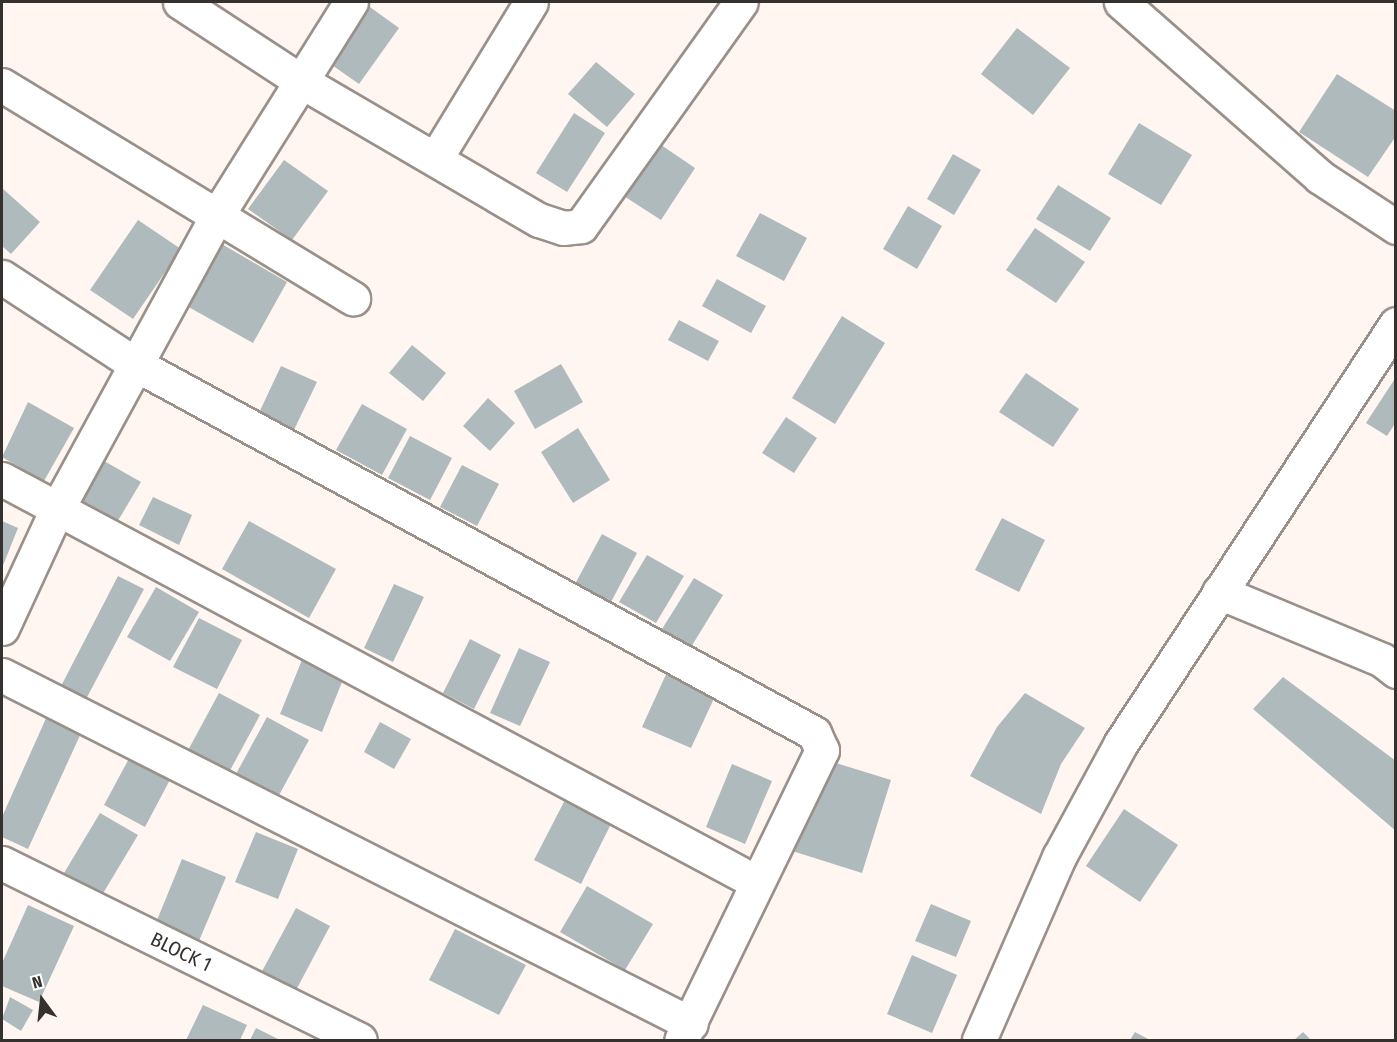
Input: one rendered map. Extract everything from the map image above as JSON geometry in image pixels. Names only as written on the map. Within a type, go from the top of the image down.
[{"type":"street","points":[[180,2],[299,80],[437,156],[539,220],[563,228],[581,226],[741,2]]},
{"type":"street","points":[[2,628],[56,511],[216,217],[299,80],[351,2]]},
{"type":"street","points":[[437,156],[531,2]]},
{"type":"street","points":[[1121,2],[1320,177],[1395,227]]},
{"type":"street","points":[[2,85],[216,217],[353,298]]},
{"type":"street","points":[[2,277],[135,364],[814,733],[822,750],[756,882],[686,1032],[2,675]]},
{"type":"street","points":[[990,1036],[1065,846],[1120,743],[1395,324]]},
{"type":"street","points":[[2,479],[56,511],[756,882]]},
{"type":"street","points":[[1219,592],[1391,657]]},
{"type":"street","name":"BLOCK 1","points":[[2,863],[360,1041]]},
{"type":"building","points":[[363,2],[399,28],[359,84],[322,58]]},
{"type":"building","points":[[1017,28],[1070,68],[1033,115],[981,74]]},
{"type":"building","points":[[596,62],[635,94],[607,127],[568,94]]},
{"type":"building","points":[[1337,74],[1396,111],[1396,136],[1368,177],[1299,132]]},
{"type":"building","points":[[574,113],[605,133],[567,192],[536,173]]},
{"type":"building","points":[[1139,123],[1192,155],[1161,205],[1108,174]]},
{"type":"building","points":[[648,136],[695,168],[661,220],[613,189]]},
{"type":"building","points":[[953,154],[981,170],[954,215],[927,199]]},
{"type":"building","points":[[284,160],[328,191],[292,240],[248,209]]},
{"type":"building","points":[[1058,185],[1111,218],[1090,251],[1036,219]]},
{"type":"building","points":[[2,188],[40,222],[11,254],[2,246]]},
{"type":"building","points":[[908,206],[942,226],[917,269],[883,249]]},
{"type":"building","points":[[760,213],[807,238],[784,281],[736,256]]},
{"type":"building","points":[[138,220],[181,249],[133,319],[90,290]]},
{"type":"building","points":[[1035,228],[1085,262],[1056,303],[1006,270]]},
{"type":"building","points":[[220,243],[287,282],[253,343],[185,305]]},
{"type":"building","points":[[717,279],[766,306],[751,333],[702,306]]},
{"type":"building","points":[[842,316],[885,343],[835,424],[792,398]]},
{"type":"building","points":[[679,320],[719,341],[708,361],[668,340]]},
{"type":"building","points":[[412,345],[446,373],[423,401],[389,373]]},
{"type":"building","points":[[561,364],[583,402],[535,429],[514,391]]},
{"type":"building","points":[[281,366],[317,382],[293,432],[258,415]]},
{"type":"building","points":[[1026,373],[1079,409],[1053,447],[999,412]]},
{"type":"building","points":[[1396,377],[1396,422],[1387,436],[1366,423]]},
{"type":"building","points":[[488,398],[515,423],[490,451],[463,426]]},
{"type":"building","points":[[28,402],[74,428],[44,481],[2,457]]},
{"type":"building","points":[[362,404],[407,429],[382,475],[336,450]]},
{"type":"building","points":[[786,417],[817,438],[794,473],[762,453]]},
{"type":"building","points":[[578,428],[610,480],[573,503],[541,452]]},
{"type":"building","points":[[410,436],[452,458],[430,500],[388,478]]},
{"type":"building","points":[[104,461],[141,482],[116,524],[80,503]]},
{"type":"building","points":[[462,465],[499,484],[477,526],[440,507]]},
{"type":"building","points":[[153,497],[192,515],[179,545],[139,525]]},
{"type":"building","points":[[1002,518],[1045,540],[1019,592],[975,570]]},
{"type":"building","points":[[2,521],[18,528],[2,568]]},
{"type":"building","points":[[249,521],[336,569],[309,618],[222,569]]},
{"type":"building","points":[[602,534],[637,553],[611,602],[575,584]]},
{"type":"building","points":[[647,555],[684,576],[656,623],[619,602]]},
{"type":"building","points":[[118,576],[144,589],[84,703],[59,690]]},
{"type":"building","points":[[694,578],[723,595],[691,647],[662,629]]},
{"type":"building","points":[[394,584],[424,597],[393,662],[364,648]]},
{"type":"building","points":[[156,587],[199,612],[170,661],[127,637]]},
{"type":"building","points":[[199,618],[242,640],[217,689],[173,667]]},
{"type":"building","points":[[470,639],[501,655],[474,709],[443,693]]},
{"type":"building","points":[[519,648],[550,662],[520,726],[490,713]]},
{"type":"building","points":[[302,660],[344,677],[322,732],[280,714]]},
{"type":"building","points":[[668,670],[717,692],[691,748],[642,727]]},
{"type":"building","points":[[1283,677],[1396,761],[1396,831],[1253,709]]},
{"type":"building","points":[[219,693],[260,715],[227,776],[186,754]]},
{"type":"building","points":[[1025,693],[1085,728],[1061,764],[1041,814],[970,776],[997,727]]},
{"type":"building","points":[[47,716],[82,731],[28,849],[2,837],[2,817]]},
{"type":"building","points":[[267,717],[309,740],[278,797],[236,774]]},
{"type":"building","points":[[380,722],[411,739],[394,769],[364,752]]},
{"type":"building","points":[[132,753],[173,774],[145,827],[104,805]]},
{"type":"building","points":[[823,759],[891,780],[862,873],[789,850]]},
{"type":"building","points":[[732,764],[772,781],[745,844],[706,827]]},
{"type":"building","points":[[567,796],[613,820],[581,884],[534,860]]},
{"type":"building","points":[[1124,809],[1178,845],[1140,902],[1086,866]]},
{"type":"building","points":[[100,813],[138,835],[102,895],[64,873]]},
{"type":"building","points":[[256,832],[298,849],[278,899],[235,882]]},
{"type":"building","points":[[182,859],[226,877],[196,948],[153,930]]},
{"type":"building","points":[[587,886],[653,924],[625,970],[560,932]]},
{"type":"building","points":[[931,904],[971,921],[956,957],[915,941]]},
{"type":"building","points":[[28,905],[74,926],[39,1002],[2,986],[2,963]]},
{"type":"building","points":[[296,908],[330,926],[294,994],[260,975]]},
{"type":"building","points":[[455,929],[526,965],[499,1015],[429,980]]},
{"type":"building","points":[[912,955],[957,975],[932,1033],[887,1014]]},
{"type":"building","points":[[10,997],[33,1010],[21,1031],[2,1019]]},
{"type":"building","points":[[203,1005],[247,1025],[240,1040],[186,1040]]},
{"type":"building","points":[[256,1028],[280,1040],[250,1040]]},
{"type":"building","points":[[1135,1032],[1150,1040],[1130,1040]]},
{"type":"building","points":[[1303,1032],[1311,1040],[1294,1040]]}]
